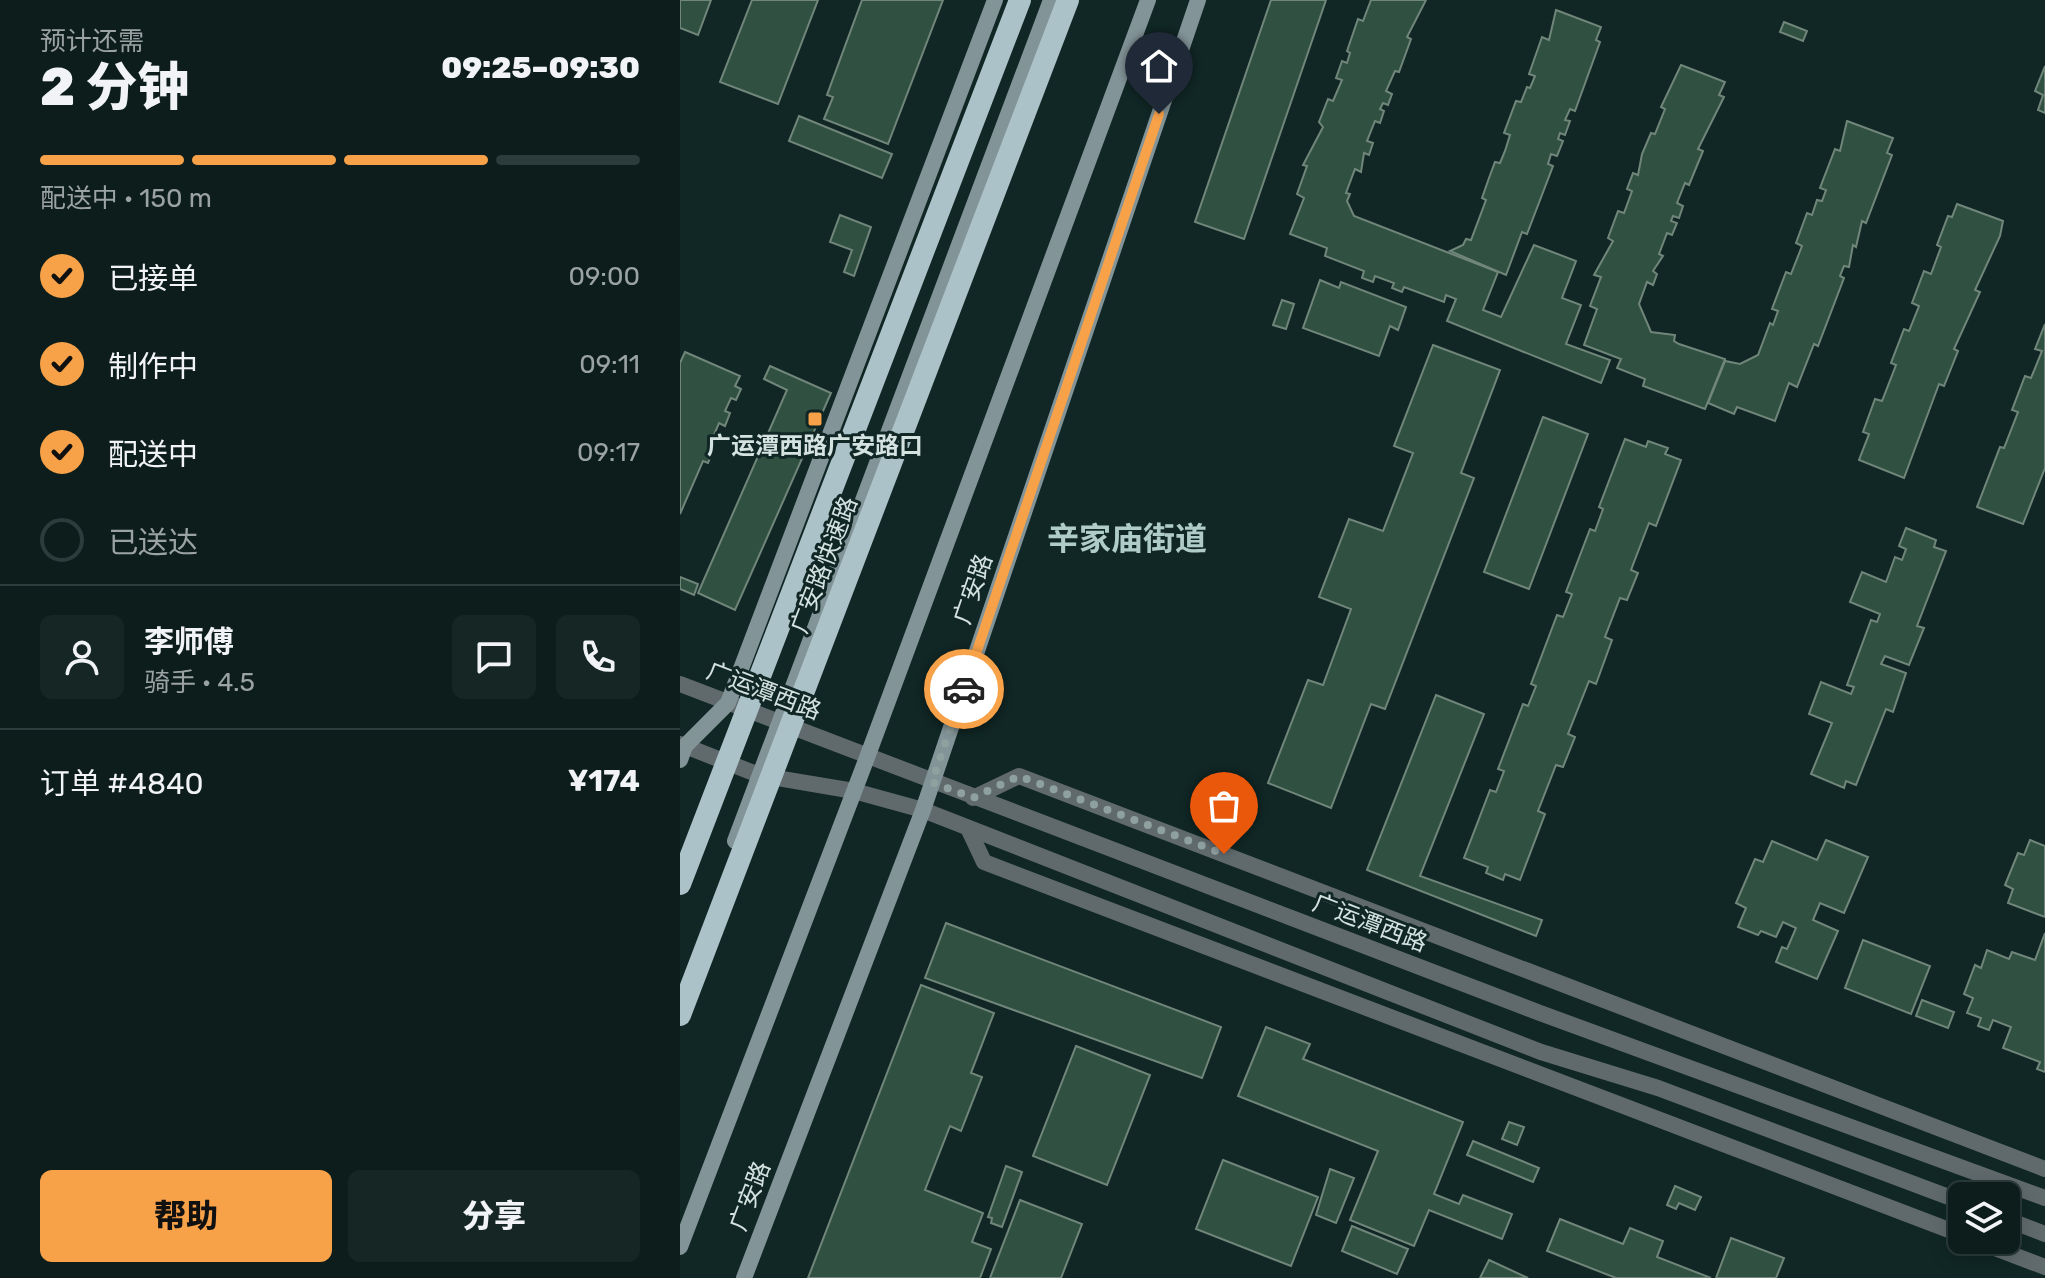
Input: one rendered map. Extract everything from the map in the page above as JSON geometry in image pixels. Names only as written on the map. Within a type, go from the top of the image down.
[{"type":"highway","name":"广安路快速路","points":[[680,884],[1020,0]]},
{"type":"highway","name":"广安路快速路","points":[[680,1015],[1068,0]]},
{"type":"main road","points":[[682,750],[728,703],[995,0]]},
{"type":"main road","points":[[680,992],[778,723],[1051,0]]},
{"type":"main road","points":[[680,1247],[868,755],[1148,0]]},
{"type":"main road","name":"广安路","points":[[744,1278],[923,810],[1198,0]]},
{"type":"street","name":"广运潭西路","points":[[680,684],[1540,1013],[2045,1198]]},
{"type":"street","points":[[682,750],[759,775],[854,791],[923,810],[1541,1052],[1658,1088],[1948,1197]]},
{"type":"street","points":[[973,798],[1019,776],[2045,1169]]},
{"type":"street","points":[[968,828],[984,862],[1948,1230]]},
{"type":"street","points":[[2020,1224],[2045,1234]]},
{"type":"street","points":[[2011,1254],[2045,1267]]},
{"type":"building","points":[[680,0],[711,0],[698,35],[680,28]]},
{"type":"building","points":[[752,0],[818,0],[778,104],[720,82]]},
{"type":"building","points":[[862,0],[943,0],[888,144],[824,119],[833,97],[827,95]]},
{"type":"building","points":[[1271,0],[1326,0],[1244,239],[1195,222]]},
{"type":"building","points":[[1371,0],[1426,0],[1407,37],[1411,39],[1399,72],[1395,71],[1386,91],[1392,94],[1388,105],[1383,103],[1380,123],[1375,121],[1367,141],[1373,143],[1369,155],[1364,153],[1361,172],[1355,169],[1346,193],[1350,194],[1347,201],[1354,216],[1498,272],[1483,310],[1501,317],[1534,245],[1576,261],[1562,298],[1581,305],[1566,344],[1610,360],[1601,383],[1447,321],[1456,299],[1446,295],[1444,302],[1404,287],[1402,292],[1392,288],[1394,283],[1375,276],[1373,282],[1362,278],[1364,271],[1325,256],[1327,248],[1290,234],[1304,198],[1297,194],[1307,166],[1303,165],[1323,127],[1319,122],[1328,99],[1333,101],[1342,80],[1336,78],[1342,61],[1347,63],[1350,53],[1347,51],[1358,19],[1363,21]]},
{"type":"building","points":[[1556,10],[1601,27],[1596,40],[1600,42],[1575,111],[1570,109],[1565,120],[1570,121],[1565,135],[1560,133],[1558,139],[1563,141],[1557,156],[1551,154],[1548,164],[1553,166],[1527,234],[1522,232],[1506,275],[1450,251],[1463,245],[1466,239],[1471,240],[1486,200],[1482,198],[1489,178],[1495,162],[1500,163],[1510,135],[1504,133],[1516,101],[1521,102],[1527,87],[1530,88],[1535,76],[1529,74],[1542,37],[1549,40]]},
{"type":"building","points":[[1784,22],[1807,31],[1803,41],[1780,32]]},
{"type":"building","points":[[1681,65],[1725,82],[1719,95],[1724,97],[1698,149],[1703,151],[1689,185],[1685,183],[1677,203],[1683,206],[1679,218],[1673,216],[1671,221],[1677,223],[1672,235],[1667,233],[1659,254],[1663,256],[1653,271],[1657,274],[1653,285],[1647,282],[1639,304],[1651,332],[1675,335],[1674,341],[1679,344],[1725,359],[1705,409],[1643,386],[1645,379],[1617,368],[1621,359],[1584,345],[1597,309],[1590,306],[1601,277],[1594,275],[1613,241],[1608,238],[1618,211],[1624,213],[1632,191],[1627,189],[1633,173],[1638,175],[1642,154],[1651,133],[1655,134],[1665,109],[1661,107]]},
{"type":"building","points":[[2045,66],[2045,113],[2038,110],[2043,95],[2035,91]]},
{"type":"building","points":[[799,116],[892,154],[882,178],[789,141]]},
{"type":"building","points":[[1847,121],[1893,138],[1887,153],[1892,155],[1866,223],[1862,221],[1849,267],[1844,266],[1840,276],[1844,278],[1818,346],[1814,344],[1797,387],[1789,383],[1775,421],[1737,407],[1734,414],[1708,403],[1725,361],[1740,364],[1758,355],[1770,323],[1773,325],[1778,311],[1772,309],[1786,272],[1791,274],[1802,246],[1796,243],[1807,213],[1812,215],[1817,200],[1822,201],[1826,190],[1820,188],[1835,149],[1840,151]]},
{"type":"building","points":[[1957,204],[2003,221],[2000,236],[1975,290],[1980,292],[1954,349],[1958,351],[1944,386],[1939,384],[1904,478],[1859,460],[1869,434],[1863,432],[1875,399],[1882,401],[1896,365],[1891,363],[1904,329],[1909,331],[1919,306],[1912,303],[1924,271],[1931,274],[1941,247],[1937,245],[1948,216],[1952,217]]},
{"type":"building","points":[[840,215],[871,227],[854,276],[844,272],[852,250],[830,242]]},
{"type":"building","points":[[1320,280],[1339,288],[1341,282],[1406,307],[1398,330],[1390,326],[1379,356],[1303,328]]},
{"type":"building","points":[[1282,300],[1294,304],[1286,329],[1273,325]]},
{"type":"building","points":[[2045,324],[2045,468],[2023,524],[1977,507],[2000,447],[2004,448],[2018,412],[2012,410],[2025,376],[2031,378],[2042,351],[2035,349]]},
{"type":"building","points":[[1433,345],[1500,370],[1461,473],[1474,478],[1385,709],[1371,704],[1331,808],[1268,783],[1308,680],[1323,685],[1351,609],[1319,597],[1349,519],[1383,531],[1413,453],[1394,446]]},
{"type":"building","points":[[685,352],[740,376],[735,386],[741,389],[736,400],[731,398],[725,411],[730,413],[725,426],[719,423],[708,449],[713,451],[708,463],[703,461],[680,514],[680,363]]},
{"type":"building","points":[[770,366],[831,393],[735,610],[698,593],[787,390],[764,379]]},
{"type":"building","points":[[1543,417],[1588,434],[1529,589],[1484,572]]},
{"type":"building","points":[[1625,439],[1646,447],[1648,441],[1668,448],[1665,454],[1681,460],[1656,526],[1649,523],[1631,570],[1638,573],[1627,600],[1620,598],[1605,637],[1612,640],[1596,684],[1589,681],[1568,734],[1575,737],[1563,767],[1556,765],[1538,811],[1545,814],[1520,880],[1505,874],[1503,880],[1486,873],[1488,867],[1464,858],[1490,790],[1496,792],[1504,771],[1498,769],[1523,704],[1528,706],[1536,686],[1531,684],[1557,615],[1563,617],[1572,594],[1566,592],[1590,529],[1595,531],[1603,509],[1599,507]]},
{"type":"building","points":[[1906,528],[1936,540],[1934,547],[1946,551],[1917,626],[1924,628],[1909,665],[1885,656],[1881,664],[1906,673],[1893,712],[1886,709],[1856,785],[1846,781],[1844,788],[1811,774],[1832,723],[1809,714],[1821,682],[1851,694],[1854,687],[1847,685],[1871,620],[1877,622],[1880,614],[1850,602],[1862,572],[1886,582],[1895,557],[1902,560],[1906,549],[1899,546]]},
{"type":"building","points":[[680,577],[698,584],[694,595],[680,589]]},
{"type":"building","points":[[1436,695],[1484,714],[1420,876],[1542,920],[1536,936],[1367,870]]},
{"type":"building","points":[[1826,840],[1868,857],[1844,913],[1820,903],[1813,920],[1838,931],[1817,979],[1776,962],[1782,947],[1787,949],[1796,928],[1783,922],[1776,937],[1761,931],[1758,935],[1738,927],[1746,908],[1736,903],[1755,859],[1763,862],[1772,841],[1817,860]]},
{"type":"building","points":[[2030,840],[2045,846],[2045,917],[2008,903],[2013,889],[2005,885],[2018,853],[2024,855]]},
{"type":"building","points":[[946,923],[1221,1027],[1202,1078],[925,978]]},
{"type":"building","points":[[2045,933],[2045,1072],[2037,1069],[2040,1062],[2003,1048],[2011,1027],[1993,1020],[1989,1030],[1978,1026],[1981,1018],[1967,1013],[1973,998],[1964,994],[1975,965],[1981,968],[1987,950],[2009,959],[2012,952],[2035,960]]},
{"type":"building","points":[[1863,940],[1930,966],[1911,1014],[1845,988]]},
{"type":"building","points":[[921,985],[994,1013],[971,1073],[982,1077],[961,1131],[950,1126],[925,1190],[983,1213],[972,1242],[991,1249],[980,1278],[808,1278]]},
{"type":"building","points":[[1922,1000],[1954,1012],[1948,1028],[1916,1016]]},
{"type":"building","points":[[1266,1027],[1310,1044],[1303,1059],[1463,1122],[1434,1194],[1459,1204],[1463,1195],[1512,1214],[1502,1239],[1429,1210],[1414,1246],[1350,1220],[1378,1151],[1238,1096]]},
{"type":"building","points":[[1076,1046],[1150,1075],[1107,1185],[1033,1156]]},
{"type":"building","points":[[1509,1122],[1524,1127],[1517,1145],[1502,1139]]},
{"type":"building","points":[[1473,1141],[1539,1168],[1533,1182],[1467,1155]]},
{"type":"building","points":[[1223,1160],[1318,1197],[1291,1266],[1196,1229]]},
{"type":"building","points":[[1006,1166],[1022,1172],[1002,1227],[991,1223],[992,1218],[988,1217]]},
{"type":"building","points":[[1330,1169],[1354,1178],[1336,1223],[1316,1215]]},
{"type":"building","points":[[1675,1186],[1701,1197],[1695,1210],[1679,1203],[1676,1209],[1667,1205]]},
{"type":"building","points":[[1020,1200],[1082,1224],[1061,1278],[990,1278]]},
{"type":"building","points":[[1560,1219],[1623,1244],[1630,1228],[1663,1241],[1657,1257],[1711,1278],[1616,1278],[1547,1251]]},
{"type":"building","points":[[1352,1226],[1408,1249],[1397,1274],[1342,1251]]},
{"type":"building","points":[[1731,1238],[1784,1258],[1776,1278],[1716,1278]]},
{"type":"building","points":[[1489,1260],[1528,1278],[1480,1278]]},
{"type":"way so far","points":[[964,689],[932,782],[973,798],[1019,776],[1224,854]]},
{"type":"place","name":"广运潭西路广安路口","points":[[815,419]]},
{"type":"district","name":"辛家庙街道","points":[[1127,539]]},
{"type":"route","points":[[964,689],[1159,114]]}]
